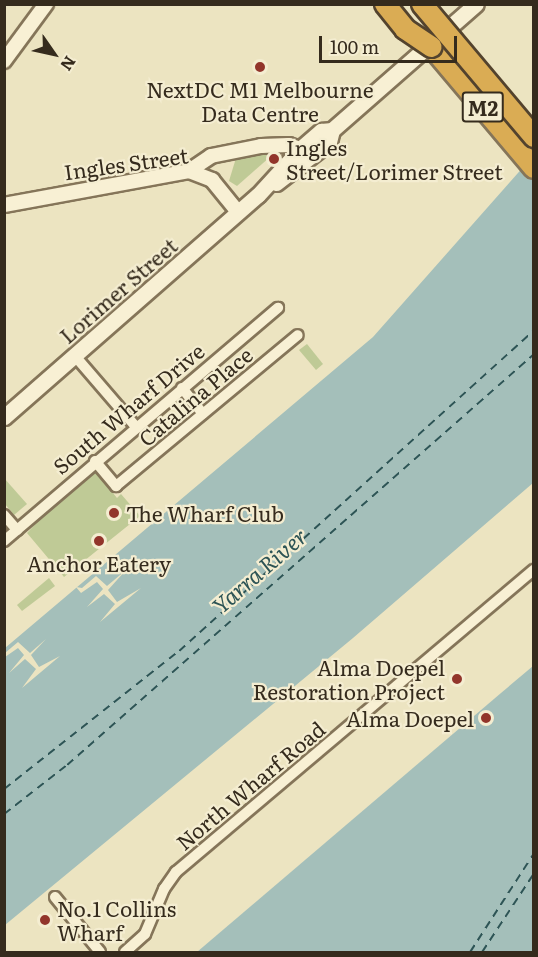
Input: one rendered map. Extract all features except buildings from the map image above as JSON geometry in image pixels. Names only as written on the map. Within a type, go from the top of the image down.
[{"type":"highway","name":"M2","points":[[385,4],[405,29],[432,47]]},
{"type":"highway","name":"M2","points":[[397,4],[534,168]]},
{"type":"highway","name":"M2","points":[[422,4],[534,137]]},
{"type":"main road","name":"Lorimer Street","points":[[4,417],[258,195],[329,142],[332,130],[476,4]]},
{"type":"main road","name":"Lorimer Street","points":[[258,195],[300,149],[321,131],[332,130]]},
{"type":"street","points":[[4,61],[46,4]]},
{"type":"street","points":[[189,171],[211,156],[261,146],[289,145],[300,149]]},
{"type":"street","name":"Ingles Street","points":[[4,205],[189,171],[212,180],[238,212]]},
{"type":"street","name":"South Wharf Drive","points":[[4,541],[95,461],[278,308]]},
{"type":"street","name":"Catalina Place","points":[[95,461],[116,486],[298,335]]},
{"type":"street","points":[[75,356],[136,427]]},
{"type":"street","points":[[182,388],[203,414]]},
{"type":"street","points":[[4,515],[17,530]]},
{"type":"street","name":"North Wharf Road","points":[[124,952],[146,934],[164,889],[176,872],[534,570]]},
{"type":"street","points":[[55,897],[100,952]]},
{"type":"green space","points":[[278,150],[237,186],[229,181],[236,158]]},
{"type":"green space","points":[[307,344],[323,364],[316,370],[299,350]]},
{"type":"green space","points":[[96,472],[117,498],[121,494],[140,516],[64,577],[27,533],[61,497]]},
{"type":"green space","points":[[4,478],[27,504],[14,515],[5,504]]},
{"type":"green space","points":[[49,578],[55,586],[22,611],[17,605]]},
{"type":"water","name":"Yarra River","points":[[533,156],[533,483],[353,638],[5,925],[5,648],[373,337]]},
{"type":"water","points":[[533,666],[533,952],[197,952],[501,693]]},
{"type":"pier","points":[[126,570],[108,590],[117,602],[141,588],[100,622],[115,604],[104,594],[87,607],[103,589],[97,582],[81,593],[76,587],[82,588],[96,576],[107,586]]},
{"type":"pier","points":[[46,639],[31,655],[39,667],[60,656],[22,688],[36,669],[25,659],[9,673],[24,655],[18,648],[5,657],[5,653],[18,642],[30,653]]},
{"type":"ferry route","points":[[4,789],[179,651],[534,330]]},
{"type":"ferry route","points":[[4,814],[67,765],[534,354]]},
{"type":"ferry route","points":[[470,952],[534,853]]},
{"type":"ferry route","points":[[482,952],[534,873]]},
{"type":"place","name":"NextDC M1 Melbourne Data Centre","points":[[260,67]]},
{"type":"place","name":"Ingles Street/Lorimer Street","points":[[274,159]]},
{"type":"place","name":"The Wharf Club","points":[[114,513]]},
{"type":"place","name":"Anchor Eatery","points":[[99,541]]},
{"type":"place","name":"Alma Doepel Restoration Project","points":[[457,679]]},
{"type":"place","name":"Alma Doepel","points":[[486,718]]},
{"type":"place","name":"No.1 Collins Wharf","points":[[45,920]]}]
